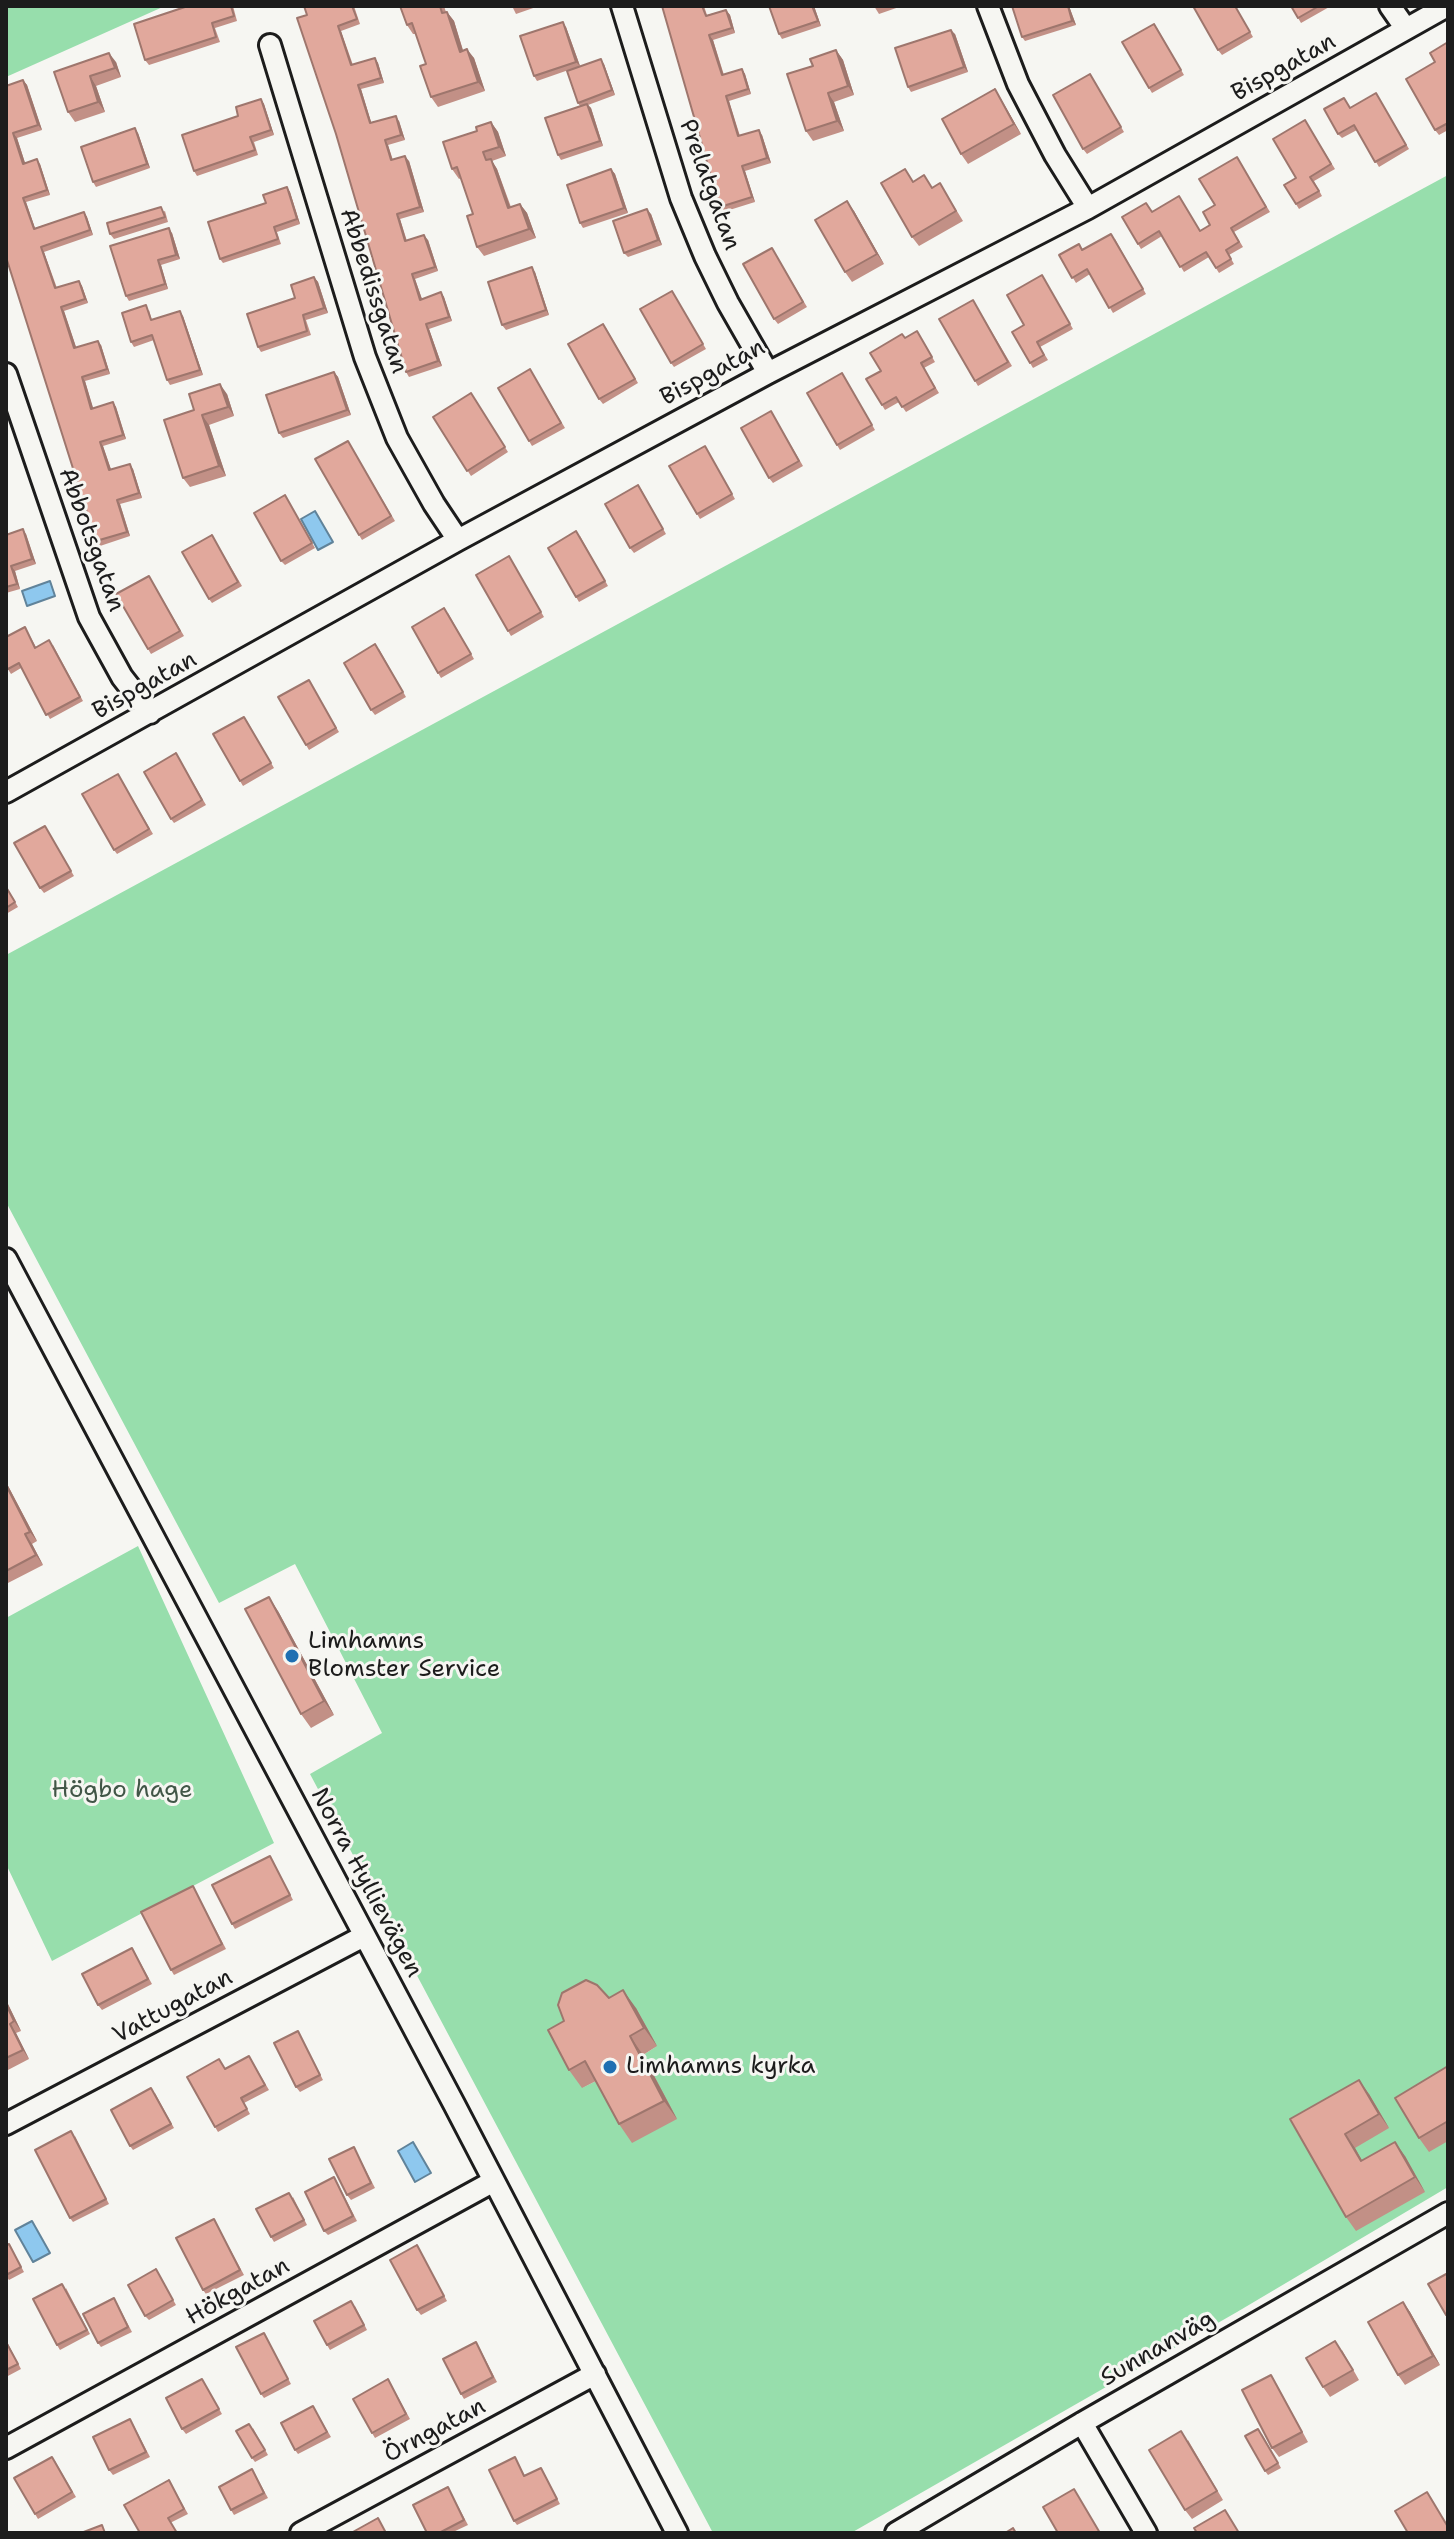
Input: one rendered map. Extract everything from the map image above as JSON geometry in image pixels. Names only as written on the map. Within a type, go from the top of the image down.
[{"type":"street","name":"Prelatgatan","points":[[622,6],[681,198],[728,303],[768,373]]},
{"type":"street","points":[[988,6],[1018,84],[1055,155],[1088,208]]},
{"type":"street","points":[[1390,6],[1406,29]]},
{"type":"street","name":"Bispgatan","points":[[6,792],[458,540],[768,373],[1088,208],[1447,6]]},
{"type":"street","name":"Abbedissgatan","points":[[270,45],[365,357],[397,438],[458,540]]},
{"type":"street","name":"Abbotsgatan","points":[[6,374],[89,617],[122,677],[150,713]]},
{"type":"street","name":"Norra Hyllievägen","points":[[6,1259],[677,2533]]},
{"type":"street","name":"Vattugatan","points":[[6,2124],[364,1936]]},
{"type":"street","name":"Hökgatan","points":[[6,2448],[494,2181]]},
{"type":"street","name":"Sunnanväg","points":[[896,2533],[1448,2213]]},
{"type":"street","name":"Örngatan","points":[[301,2533],[595,2374]]},
{"type":"street","points":[[1082,2423],[1146,2533]]},
{"type":"green space","points":[[6,6],[165,6],[6,77]]},
{"type":"green space","points":[[1448,175],[1448,2187],[851,2533],[713,2533],[310,1774],[382,1733],[295,1564],[219,1603],[6,1202],[6,955]],"holes":[[[657,2046],[643,2055],[676,2119],[598,2080],[582,2088]]]},
{"type":"green space","name":"Högbo hage","points":[[138,1546],[274,1843],[52,1961],[6,1864],[6,1618]]},
{"type":"water","points":[[315,511],[333,542],[318,550],[301,519]]},
{"type":"water","points":[[50,581],[55,596],[27,606],[22,591]]},
{"type":"water","points":[[413,2142],[431,2173],[415,2182],[398,2151]]},
{"type":"water","points":[[32,2221],[50,2253],[33,2262],[15,2230]]},
{"type":"building","points":[[188,6],[231,6],[234,16],[212,23],[216,37],[145,60],[134,24]]},
{"type":"building","points":[[304,6],[352,6],[357,19],[338,26],[351,65],[375,58],[381,78],[358,85],[370,123],[396,116],[401,135],[385,140],[391,160],[405,156],[420,207],[397,214],[405,241],[424,235],[435,267],[412,274],[420,300],[441,292],[449,317],[426,324],[438,361],[406,372],[336,134],[297,18],[307,15]]},
{"type":"building","points":[[400,6],[440,6],[442,13],[447,12],[460,52],[467,49],[478,82],[431,97],[420,66],[426,64],[412,23],[407,25]]},
{"type":"building","points":[[662,6],[702,6],[706,16],[726,10],[732,28],[709,35],[722,75],[742,69],[748,89],[726,96],[738,136],[759,130],[767,158],[742,166],[752,197],[720,207]]},
{"type":"building","points":[[769,6],[812,6],[818,21],[779,34]]},
{"type":"building","points":[[1012,6],[1068,6],[1072,21],[1022,37]]},
{"type":"building","points":[[1193,6],[1235,6],[1250,32],[1218,50]]},
{"type":"building","points":[[1291,6],[1319,6],[1298,18]]},
{"type":"building","points":[[563,22],[576,62],[534,76],[520,36]]},
{"type":"building","points":[[1154,24],[1181,70],[1149,88],[1122,42]]},
{"type":"building","points":[[951,30],[964,67],[908,87],[895,48]]},
{"type":"building","points":[[1448,42],[1448,123],[1435,130],[1406,79],[1435,62],[1430,53]]},
{"type":"building","points":[[836,50],[848,86],[828,93],[837,121],[806,131],[787,74],[813,66],[810,59]]},
{"type":"building","points":[[109,53],[115,68],[90,76],[98,102],[68,112],[54,72]]},
{"type":"building","points":[[601,59],[612,90],[578,103],[567,71]]},
{"type":"building","points":[[1090,74],[1121,127],[1083,149],[1053,95]]},
{"type":"building","points":[[23,80],[38,125],[13,133],[23,164],[37,159],[47,190],[23,198],[34,229],[84,212],[90,230],[41,247],[55,288],[79,281],[85,299],[61,307],[74,348],[98,341],[107,369],[82,377],[91,409],[113,402],[123,435],[100,442],[109,470],[130,464],[139,493],[117,500],[127,532],[96,541],[6,257],[6,86]]},
{"type":"building","points":[[995,89],[1014,124],[961,154],[942,119]]},
{"type":"building","points":[[1376,93],[1406,145],[1375,162],[1354,125],[1338,134],[1324,109],[1344,98],[1350,108]]},
{"type":"building","points":[[261,99],[271,130],[250,137],[255,150],[194,171],[182,135],[238,116],[236,107]]},
{"type":"building","points":[[587,104],[600,141],[558,155],[545,118]]},
{"type":"building","points":[[1305,120],[1331,164],[1310,177],[1319,191],[1296,204],[1284,185],[1296,178],[1273,139]]},
{"type":"building","points":[[491,122],[499,147],[483,152],[486,160],[491,159],[508,208],[520,204],[529,229],[477,247],[467,216],[473,214],[457,167],[452,169],[443,142],[477,131],[476,127]]},
{"type":"building","points":[[135,128],[147,164],[93,182],[81,147]]},
{"type":"building","points":[[1237,157],[1266,207],[1231,228],[1239,242],[1226,250],[1231,259],[1216,268],[1206,252],[1180,267],[1159,231],[1138,244],[1122,217],[1146,203],[1152,212],[1179,196],[1200,231],[1210,225],[1203,212],[1215,205],[1199,179]]},
{"type":"building","points":[[611,169],[624,208],[580,223],[567,185]]},
{"type":"building","points":[[905,169],[913,182],[924,175],[932,188],[940,183],[956,211],[912,237],[881,183]]},
{"type":"building","points":[[287,187],[297,219],[274,227],[278,239],[220,259],[208,222],[266,203],[263,195]]},
{"type":"building","points":[[847,201],[877,254],[845,272],[815,220]]},
{"type":"building","points":[[161,207],[165,217],[110,234],[107,223]]},
{"type":"building","points":[[647,209],[658,240],[624,253],[613,221]]},
{"type":"building","points":[[169,228],[176,255],[158,260],[165,284],[126,296],[110,246]]},
{"type":"building","points":[[1111,234],[1143,289],[1109,308],[1087,269],[1072,278],[1059,255],[1079,244],[1082,250]]},
{"type":"building","points":[[772,248],[803,302],[774,319],[743,264]]},
{"type":"building","points":[[532,267],[546,310],[502,325],[488,282]]},
{"type":"building","points":[[1042,275],[1070,324],[1037,342],[1044,355],[1030,363],[1012,332],[1024,325],[1007,295]]},
{"type":"building","points":[[314,277],[324,308],[303,315],[307,331],[258,347],[247,314],[295,298],[291,285]]},
{"type":"building","points":[[672,291],[703,344],[671,363],[640,309]]},
{"type":"building","points":[[973,300],[1008,362],[975,381],[939,319]]},
{"type":"building","points":[[146,305],[151,320],[180,311],[200,370],[167,380],[152,335],[131,342],[122,313]]},
{"type":"building","points":[[603,324],[635,379],[599,399],[568,344]]},
{"type":"building","points":[[917,331],[932,357],[921,363],[935,388],[902,407],[896,397],[882,405],[866,379],[881,371],[870,353],[902,334],[905,338]]},
{"type":"building","points":[[530,369],[561,423],[529,441],[498,388]]},
{"type":"building","points":[[334,372],[347,410],[279,433],[266,395]]},
{"type":"building","points":[[842,373],[872,425],[837,445],[807,393]]},
{"type":"building","points":[[220,384],[228,407],[202,415],[219,466],[183,478],[164,420],[194,410],[189,394]]},
{"type":"building","points":[[471,393],[505,447],[467,471],[433,417]]},
{"type":"building","points":[[771,411],[799,461],[769,478],[741,428]]},
{"type":"building","points":[[348,441],[391,516],[359,535],[315,459]]},
{"type":"building","points":[[705,446],[732,494],[697,514],[669,466]]},
{"type":"building","points":[[638,485],[663,529],[630,548],[605,504]]},
{"type":"building","points":[[285,495],[312,543],[281,561],[254,513]]},
{"type":"building","points":[[23,529],[32,559],[11,566],[17,584],[6,587],[6,535]]},
{"type":"building","points":[[576,531],[605,581],[576,597],[548,548]]},
{"type":"building","points":[[212,535],[238,582],[209,599],[182,552]]},
{"type":"building","points":[[509,556],[541,612],[508,631],[476,575]]},
{"type":"building","points":[[149,576],[180,631],[148,649],[116,594]]},
{"type":"building","points":[[444,608],[471,654],[438,673],[412,627]]},
{"type":"building","points":[[25,627],[35,648],[49,640],[80,697],[46,715],[19,663],[8,669],[6,666],[6,637]]},
{"type":"building","points":[[375,644],[403,692],[371,710],[344,663]]},
{"type":"building","points":[[309,680],[336,728],[306,745],[278,697]]},
{"type":"building","points":[[244,717],[271,763],[240,781],[213,734]]},
{"type":"building","points":[[176,753],[202,800],[171,819],[144,772]]},
{"type":"building","points":[[118,774],[149,829],[114,850],[82,794]]},
{"type":"building","points":[[45,826],[71,871],[40,888],[14,843]]},
{"type":"building","points":[[6,887],[15,902],[6,908]]},
{"type":"building","points":[[6,1485],[30,1532],[25,1534],[36,1555],[6,1571]]},
{"type":"building","points":[[269,1597],[324,1701],[301,1714],[245,1609]]},
{"type":"building","points":[[270,1856],[290,1895],[232,1924],[212,1885]]},
{"type":"building","points":[[193,1886],[222,1944],[171,1970],[141,1912]]},
{"type":"building","points":[[132,1948],[148,1979],[98,2005],[82,1974]]},
{"type":"building","name":"Limhamns kyrka","points":[[586,1980],[597,1985],[609,1998],[623,1990],[644,2028],[630,2036],[664,2101],[619,2124],[585,2061],[569,2070],[548,2030],[564,2021],[558,2005],[562,1993]]},
{"type":"building","points":[[6,2004],[14,2021],[10,2024],[23,2050],[6,2058]]},
{"type":"building","points":[[298,2031],[320,2075],[296,2087],[274,2043]]},
{"type":"building","points":[[249,2056],[265,2085],[241,2098],[247,2109],[215,2127],[187,2077],[219,2059],[225,2069]]},
{"type":"building","points":[[1448,2066],[1448,2121],[1419,2138],[1395,2098]]},
{"type":"building","points":[[1359,2080],[1379,2114],[1345,2134],[1361,2161],[1395,2142],[1415,2177],[1346,2217],[1290,2119]]},
{"type":"building","points":[[151,2088],[171,2124],[130,2146],[111,2110]]},
{"type":"building","points":[[71,2131],[106,2199],[70,2218],[35,2150]]},
{"type":"building","points":[[354,2147],[371,2183],[347,2195],[329,2159]]},
{"type":"building","points":[[334,2177],[353,2216],[324,2231],[305,2192]]},
{"type":"building","points":[[289,2193],[304,2220],[271,2237],[256,2209]]},
{"type":"building","points":[[214,2219],[240,2270],[203,2290],[176,2238]]},
{"type":"building","points":[[9,2244],[21,2267],[6,2275],[6,2245]]},
{"type":"building","points":[[417,2245],[444,2296],[417,2310],[390,2260]]},
{"type":"building","points":[[156,2269],[173,2300],[145,2316],[128,2285]]},
{"type":"building","points":[[1448,2273],[1448,2314],[1446,2315],[1428,2284]]},
{"type":"building","points":[[62,2284],[87,2330],[57,2345],[33,2299]]},
{"type":"building","points":[[114,2298],[128,2327],[98,2343],[83,2314]]},
{"type":"building","points":[[351,2301],[364,2325],[327,2345],[314,2321]]},
{"type":"building","points":[[1403,2302],[1433,2356],[1398,2375],[1368,2322]]},
{"type":"building","points":[[264,2333],[288,2379],[261,2394],[236,2347]]},
{"type":"building","points":[[1335,2341],[1353,2370],[1323,2387],[1306,2358]]},
{"type":"building","points":[[6,2342],[18,2364],[6,2370]]},
{"type":"building","points":[[476,2342],[493,2377],[461,2394],[443,2359]]},
{"type":"building","points":[[1271,2375],[1302,2432],[1272,2448],[1242,2390]]},
{"type":"building","points":[[202,2379],[219,2409],[182,2429],[166,2398]]},
{"type":"building","points":[[388,2379],[406,2414],[372,2433],[353,2399]]},
{"type":"building","points":[[313,2406],[327,2432],[295,2450],[281,2423]]},
{"type":"building","points":[[130,2419],[146,2452],[109,2470],[93,2437]]},
{"type":"building","points":[[249,2424],[265,2450],[252,2458],[236,2431]]},
{"type":"building","points":[[1258,2429],[1278,2463],[1265,2471],[1245,2436]]},
{"type":"building","points":[[1181,2431],[1217,2491],[1185,2510],[1149,2450]]},
{"type":"building","points":[[52,2457],[72,2492],[35,2514],[14,2478]]},
{"type":"building","points":[[515,2457],[524,2476],[541,2468],[557,2499],[514,2521],[489,2470]]},
{"type":"building","points":[[252,2469],[264,2493],[231,2510],[219,2487]]},
{"type":"building","points":[[169,2480],[184,2509],[168,2518],[177,2533],[140,2533],[124,2505]]},
{"type":"building","points":[[448,2487],[464,2520],[439,2533],[427,2533],[413,2505]]},
{"type":"building","points":[[1074,2489],[1100,2533],[1058,2533],[1043,2507]]},
{"type":"building","points":[[1427,2492],[1448,2527],[1448,2533],[1408,2533],[1395,2511]]},
{"type":"building","points":[[1225,2510],[1239,2533],[1197,2533],[1194,2528]]},
{"type":"building","points":[[378,2518],[386,2533],[351,2533]]},
{"type":"building","points":[[102,2525],[105,2533],[81,2533]]},
{"type":"place","name":"Limhamns Blomster Service","points":[[292,1656]]},
{"type":"place","name":"Limhamns kyrka","points":[[610,2067]]}]
